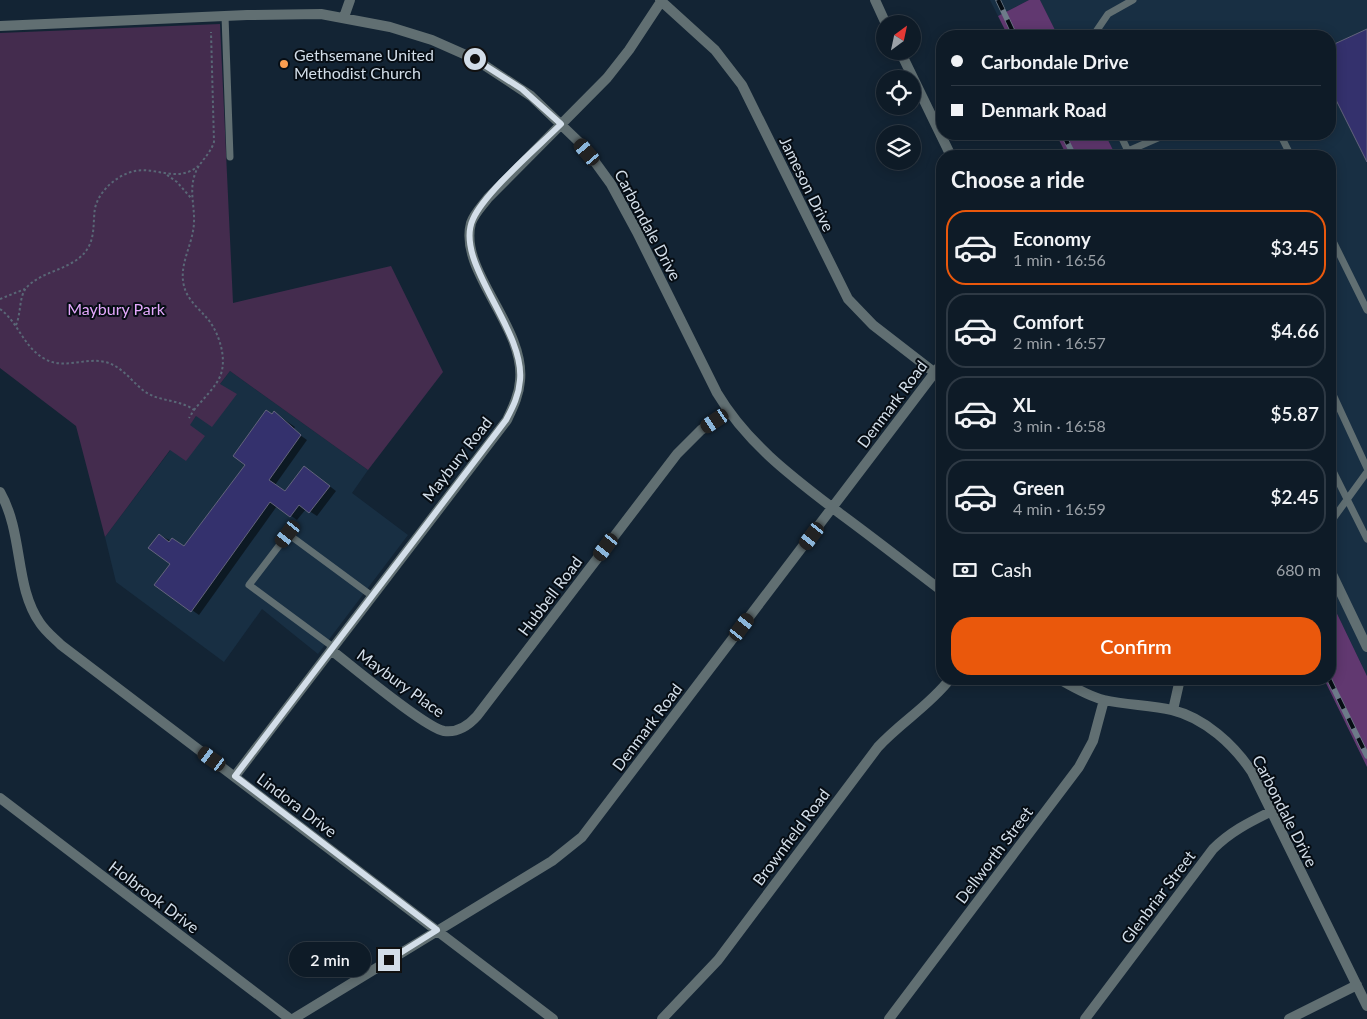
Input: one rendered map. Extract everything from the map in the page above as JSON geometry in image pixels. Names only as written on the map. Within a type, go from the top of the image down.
[{"type":"street","points":[[344,17],[350,0]]},
{"type":"street","name":"Maybury Road","points":[[235,776],[506,420],[514,405],[521,379],[518,356],[512,336],[476,266],[469,242],[471,224],[488,198],[619,64],[661,0]]},
{"type":"street","name":"Jameson Drive","points":[[661,0],[715,50],[742,84],[848,299],[873,325],[935,372]]},
{"type":"street","points":[[875,0],[882,15]]},
{"type":"street","name":"Carbondale Drive","points":[[0,26],[225,16],[321,14],[390,27],[432,40],[475,59],[514,83],[561,124],[584,148],[611,184],[728,412],[767,456],[936,586]]},
{"type":"street","points":[[904,60],[936,125]]},
{"type":"street","name":"Denmark Road","points":[[292,1019],[552,861],[582,837],[935,372]]},
{"type":"street","name":"Hubbell Road","points":[[456,731],[468,725],[477,716],[677,454],[701,430],[728,412]]},
{"type":"street","name":"Lindora Drive","points":[[0,492],[16,532],[29,602],[40,623],[61,646],[437,930],[548,1018]]},
{"type":"street","points":[[1336,582],[1367,647]]},
{"type":"street","name":"Maybury Place","points":[[332,649],[429,725],[442,731],[456,731]]},
{"type":"street","name":"Brownfield Road","points":[[662,1019],[718,960],[878,747],[890,734],[928,704],[945,685]]},
{"type":"street","name":"Carbondale Drive","points":[[1071,685],[1104,700],[1173,710],[1198,722],[1231,746],[1252,772],[1367,1006]]},
{"type":"street","points":[[1173,710],[1179,685]]},
{"type":"street","name":"Dellworth Street","points":[[889,1019],[1079,767],[1093,741],[1104,700]]},
{"type":"street","name":"Holbrook Drive","points":[[0,798],[292,1019]]},
{"type":"street","name":"Glenbriar Street","points":[[1085,1019],[1214,849],[1226,836],[1241,826],[1272,811]]},
{"type":"street","points":[[1288,1019],[1357,985]]},
{"type":"lane","points":[[1097,30],[1108,14],[1133,0]]},
{"type":"lane","points":[[225,16],[230,157]]},
{"type":"lane","points":[[1137,150],[1156,140]]},
{"type":"lane","points":[[1336,247],[1367,310]]},
{"type":"lane","points":[[1336,401],[1367,468]]},
{"type":"lane","points":[[1336,515],[1367,472]]},
{"type":"lane","points":[[1336,477],[1367,539]]},
{"type":"lane","points":[[332,649],[249,585],[288,534],[372,596]]},
{"type":"path","points":[[188,418],[221,375],[222,367],[219,337],[208,318],[189,298],[184,287],[184,267],[194,230],[195,216],[192,199],[194,175],[211,151],[215,132],[211,32]]},
{"type":"path","points":[[0,299],[25,290],[43,276],[79,258],[86,250],[92,238],[95,208],[108,186],[129,172],[139,170],[168,175],[191,171],[202,163]]},
{"type":"path","points":[[168,175],[192,199]]},
{"type":"path","points":[[16,325],[25,290]]},
{"type":"path","points":[[0,308],[16,325],[30,348],[46,360],[66,364],[92,361],[105,362],[126,374],[145,392],[178,402],[194,410]]},
{"type":"shaded area","points":[[990,0],[1029,0],[998,16]]},
{"type":"shaded area","points":[[1029,0],[1040,0],[1055,30],[1005,30],[998,16]]},
{"type":"shaded area","points":[[1040,0],[1367,0],[1367,676],[1336,611],[1336,150],[1113,150],[1108,140],[1336,140],[1336,30],[1055,30]]},
{"type":"shaded area","points":[[1059,140],[1108,140],[1113,150],[1064,150]]},
{"type":"shaded area","points":[[230,371],[368,470],[352,493],[408,535],[318,654],[262,609],[224,662],[116,582],[105,537]]},
{"type":"shaded area","points":[[1336,611],[1367,676],[1367,767],[1327,685],[1336,685]]},
{"type":"green space","name":"Maybury Park","points":[[220,24],[233,303],[391,266],[443,372],[368,470],[230,371],[220,384],[237,394],[212,427],[196,416],[190,425],[205,436],[186,461],[170,450],[105,537],[76,426],[0,368],[0,33]]},
{"type":"building","points":[[1367,29],[1367,162],[1336,100],[1336,43]]},
{"type":"building","points":[[266,410],[272,414],[274,411],[301,435],[269,480],[285,491],[304,466],[330,486],[309,513],[299,505],[290,517],[270,502],[191,612],[154,585],[170,564],[148,548],[159,534],[169,542],[172,538],[184,546],[245,465],[233,456]]},
{"type":"railway","points":[[998,0],[1012,30]]},
{"type":"railway","points":[[1066,140],[1071,150]]},
{"type":"railway","points":[[1332,685],[1367,756]]},
{"type":"place","name":"Gethsemane United Methodist Church","points":[[284,64]]},
{"type":"route","points":[[389,960],[437,930],[235,776],[506,420],[514,405],[521,379],[520,363],[512,336],[476,266],[469,242],[471,224],[473,218],[488,198],[561,124],[522,89],[475,59]]}]
